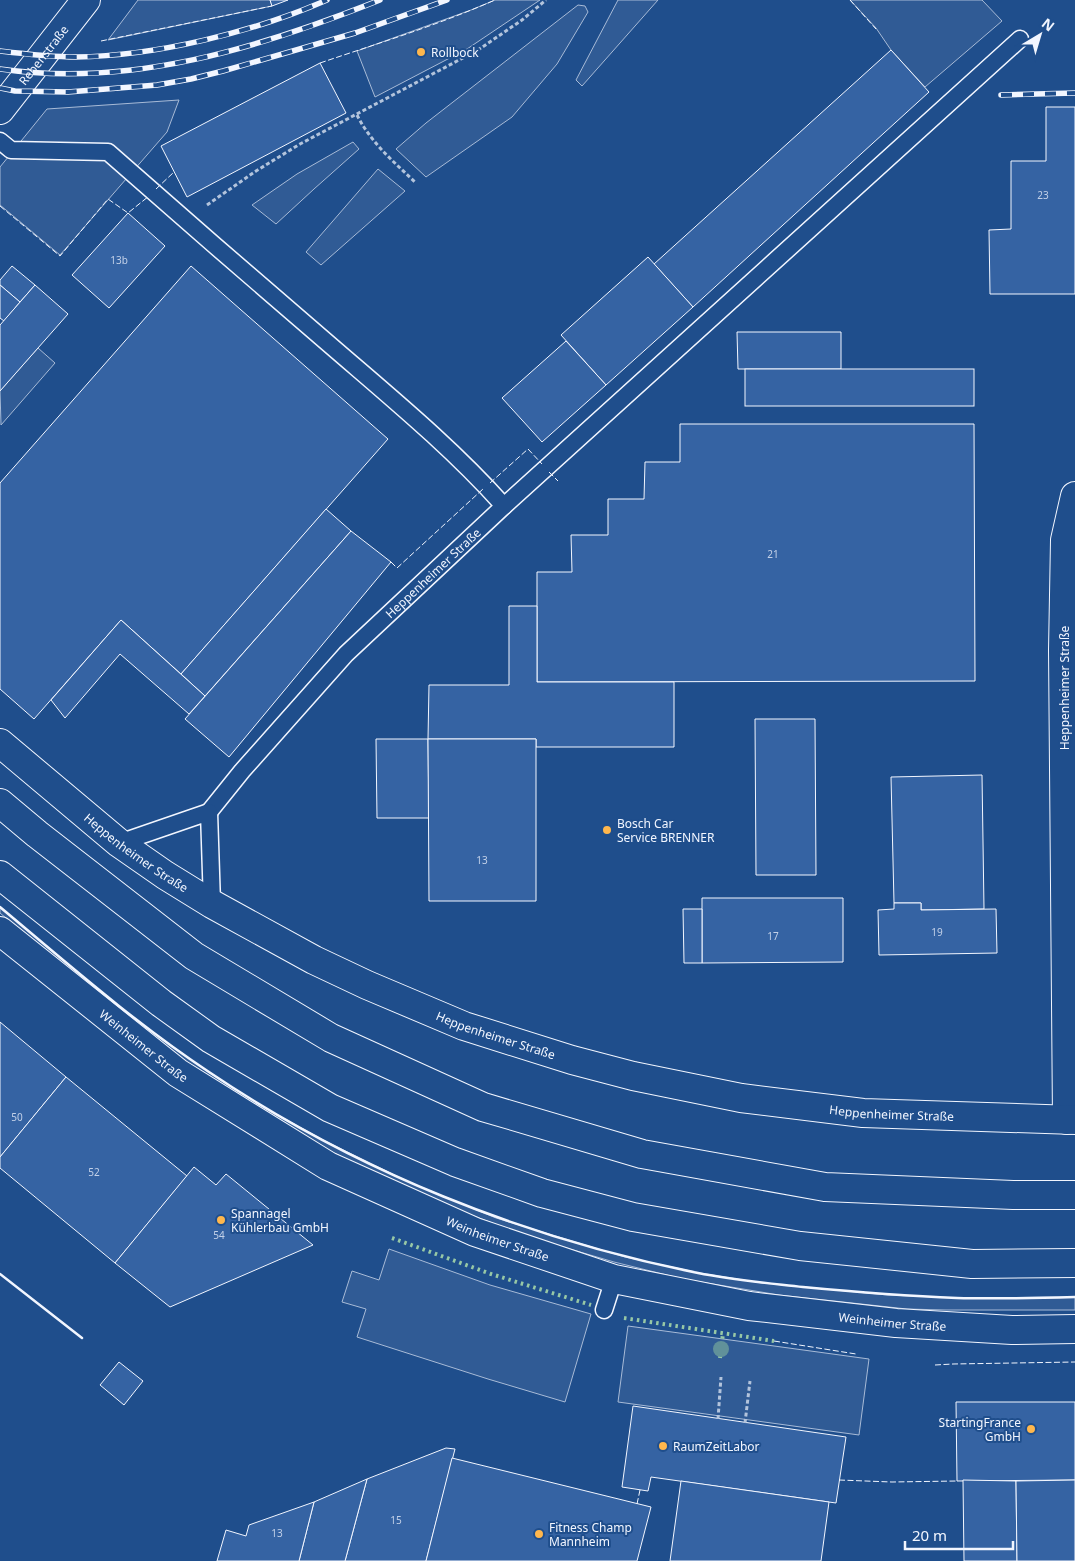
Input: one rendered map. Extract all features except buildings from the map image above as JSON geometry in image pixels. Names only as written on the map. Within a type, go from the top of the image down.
[{"type":"main road","name":"Rebenstraße","points":[[0,110],[86,0]]},
{"type":"main road","name":"Heppenheimer Straße","points":[[0,743],[119,843],[164,875],[212,904],[314,960],[367,985],[464,1026],[590,1065],[633,1076],[741,1098],[864,1113],[1071,1120],[1069,712],[1065,540],[1075,496]]},
{"type":"main road","points":[[0,803],[194,956],[331,1038],[483,1107],[642,1154],[826,1186],[1013,1195],[1075,1195]]},
{"type":"main road","points":[[0,875],[161,1003],[211,1039],[330,1108],[455,1162],[542,1193],[633,1217],[800,1246],[972,1264],[1075,1263]]},
{"type":"main road","name":"Weinheimer Straße","points":[[0,931],[178,1073],[328,1166],[475,1232],[614,1279],[749,1306],[896,1323],[1012,1330],[1075,1329]]},
{"type":"lane","name":"Heppenheimer Straße","points":[[209,812],[242,771],[346,654],[504,506],[1020,39]]},
{"type":"lane","points":[[0,141],[11,150],[108,152],[184,220],[432,433],[504,506]]},
{"type":"lane","points":[[119,843],[209,812],[212,904]]},
{"type":"lane","points":[[604,1310],[614,1279]]},
{"type":"path","points":[[184,220],[256,171],[293,149],[478,50],[522,20],[546,0]]},
{"type":"path","points":[[358,115],[363,126],[377,145],[416,183]]},
{"type":"path","points":[[718,1418],[721,1377]]},
{"type":"path","points":[[745,1423],[750,1381]]},
{"type":"shaded area","points":[[138,0],[270,0],[272,6],[108,40]]},
{"type":"shaded area","points":[[495,0],[540,0],[467,49],[375,97],[357,51]]},
{"type":"shaded area","points":[[618,0],[658,0],[582,86],[576,80]]},
{"type":"shaded area","points":[[850,0],[982,0],[1002,21],[925,87],[891,50],[876,28]]},
{"type":"shaded area","points":[[578,5],[585,6],[588,12],[557,64],[512,117],[426,177],[396,149],[426,123]]},
{"type":"shaded area","points":[[179,100],[167,132],[60,255],[0,205],[0,167],[47,109]]},
{"type":"shaded area","points":[[353,142],[359,149],[276,224],[252,205],[297,174]]},
{"type":"shaded area","points":[[378,169],[405,191],[321,265],[306,252]]},
{"type":"shaded area","points":[[38,348],[55,363],[1,425],[0,391]]},
{"type":"shaded area","points":[[0,907],[102,993],[150,1030],[208,1072],[267,1109],[327,1142],[409,1182],[496,1218],[625,1257],[700,1273],[762,1283],[888,1295],[960,1298],[1075,1297],[1075,1310],[907,1309],[779,1295],[683,1279],[614,1262],[529,1237],[466,1213],[377,1174],[324,1148],[172,1054],[79,980],[0,913]]},
{"type":"shaded area","points":[[389,1249],[490,1285],[591,1314],[565,1402],[357,1337],[366,1309],[342,1302],[352,1271],[379,1280]]},
{"type":"shaded area","points":[[628,1326],[869,1359],[859,1435],[618,1402]]},
{"type":"railway","points":[[0,51],[76,57],[139,52],[237,32],[299,12],[327,0]]},
{"type":"railway","points":[[0,69],[49,73],[98,73],[194,60],[288,34],[380,0]]},
{"type":"railway","points":[[0,88],[15,91],[68,92],[157,85],[191,79],[355,33],[447,0]]},
{"type":"railway","points":[[1001,95],[1075,93]]},
{"type":"hedge","points":[[392,1238],[491,1274],[591,1305]]},
{"type":"hedge","points":[[624,1318],[774,1341]]},
{"type":"hedge","points":[[720,1358],[723,1333]]},
{"type":"fence","points":[[320,63],[430,26],[495,0]]},
{"type":"fence","points":[[850,0],[876,29]]},
{"type":"fence","points":[[101,41],[272,6]]},
{"type":"fence","points":[[156,189],[174,172]]},
{"type":"fence","points":[[0,206],[60,256],[108,199],[128,213],[149,196]]},
{"type":"fence","points":[[490,483],[528,449],[542,464]]},
{"type":"fence","points":[[549,472],[558,481]]},
{"type":"fence","points":[[391,562],[397,568],[483,489]]},
{"type":"fence","points":[[774,1341],[856,1354]]},
{"type":"fence","points":[[935,1365],[1075,1362]]},
{"type":"fence","points":[[839,1480],[892,1482],[957,1481]]},
{"type":"fence","points":[[637,1504],[640,1490]]},
{"type":"wall","points":[[0,907],[155,1034],[265,1108],[382,1170],[506,1220],[569,1241],[633,1258],[698,1273],[737,1279],[842,1291],[899,1295],[986,1298],[1075,1297]]},
{"type":"wall","points":[[0,1274],[82,1338]]},
{"type":"place","name":"Rollbock","points":[[421,52]]},
{"type":"place","name":"Bosch Car Service BRENNER","points":[[607,830]]},
{"type":"place","name":"Spannagel Kühlerbau GmbH","points":[[221,1220]]},
{"type":"place","name":"StartingFrance GmbH","points":[[1031,1429]]},
{"type":"place","name":"RaumZeitLabor","points":[[663,1446]]},
{"type":"place","name":"Fitness Champ Mannheim","points":[[539,1534]]}]
